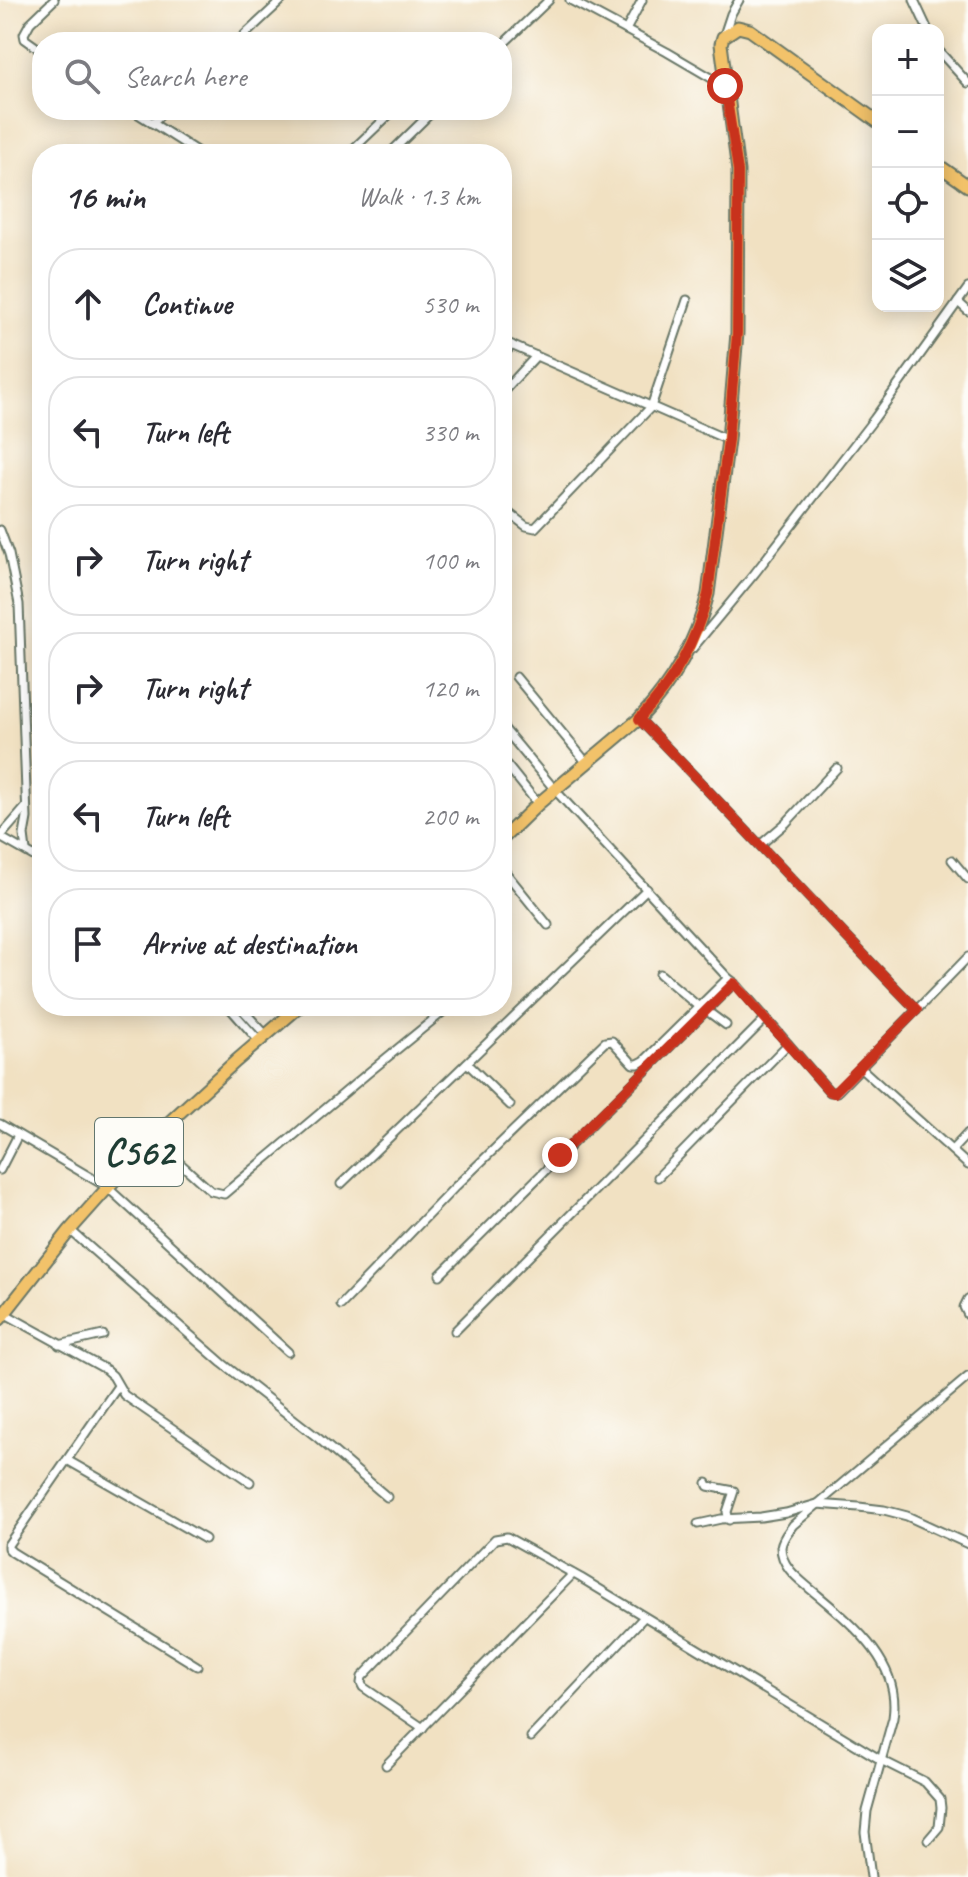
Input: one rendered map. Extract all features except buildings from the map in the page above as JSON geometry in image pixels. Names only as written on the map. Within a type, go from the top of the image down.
[{"type":"main road","points":[[512,829],[639,719],[685,657],[708,594],[728,440],[737,333],[738,171],[725,86],[723,37],[738,27],[750,30],[872,118]]},
{"type":"main road","points":[[942,168],[968,186]]},
{"type":"main road","name":"C562","points":[[1,1315],[70,1230],[152,1138],[288,1016]]},
{"type":"street","points":[[32,44],[24,34],[30,23],[54,0]]},
{"type":"street","points":[[248,32],[282,0]]},
{"type":"street","points":[[512,35],[549,0]]},
{"type":"street","points":[[570,0],[725,86]]},
{"type":"street","points":[[626,30],[642,0]]},
{"type":"street","points":[[723,37],[739,0]]},
{"type":"street","points":[[914,0],[925,24]]},
{"type":"street","points":[[944,57],[968,83]]},
{"type":"street","points":[[147,120],[185,144]]},
{"type":"street","points":[[152,123],[155,120]]},
{"type":"street","points":[[358,144],[384,120]]},
{"type":"street","points":[[399,144],[424,120]]},
{"type":"street","points":[[685,657],[755,573],[874,419],[968,288]]},
{"type":"street","points":[[512,515],[526,526],[535,528],[651,407],[687,300]]},
{"type":"street","points":[[958,302],[968,311]]},
{"type":"street","points":[[512,345],[728,440]]},
{"type":"street","points":[[512,382],[536,356]]},
{"type":"street","points":[[0,530],[9,554],[19,604],[26,851]]},
{"type":"street","points":[[516,677],[587,763]]},
{"type":"street","points":[[639,719],[917,1010]]},
{"type":"street","points":[[512,738],[555,790],[832,1092],[837,1092],[968,957]]},
{"type":"street","points":[[760,845],[786,823],[837,768]]},
{"type":"street","points":[[512,772],[538,804]]},
{"type":"street","points":[[26,807],[0,837],[32,855]]},
{"type":"street","points":[[952,860],[968,879]]},
{"type":"street","points":[[512,880],[548,925]]},
{"type":"street","points":[[341,1184],[647,889]]},
{"type":"street","points":[[660,974],[726,1025]]},
{"type":"street","points":[[440,1275],[731,981]]},
{"type":"street","points":[[341,1305],[454,1188],[605,1042],[612,1041],[633,1064],[638,1064],[703,1009]]},
{"type":"street","points":[[239,1016],[262,1038]]},
{"type":"street","points":[[246,1016],[262,1038]]},
{"type":"street","points":[[152,1138],[211,1191],[224,1194],[438,1016]]},
{"type":"street","points":[[455,1331],[766,1018]]},
{"type":"street","points":[[658,1177],[788,1044]]},
{"type":"street","points":[[467,1063],[510,1105]]},
{"type":"street","points":[[861,1068],[968,1165]]},
{"type":"street","points":[[0,1124],[107,1187],[288,1352]]},
{"type":"street","points":[[952,1150],[968,1133]]},
{"type":"street","points":[[0,1170],[18,1135]]},
{"type":"street","points":[[70,1230],[222,1363],[387,1497]]},
{"type":"street","points":[[968,1299],[964,1307],[968,1315]]},
{"type":"street","points":[[1,1315],[110,1373],[124,1395],[250,1482]]},
{"type":"street","points":[[59,1345],[103,1335]]},
{"type":"street","points":[[871,1877],[865,1832],[867,1811],[895,1706],[894,1691],[885,1668],[867,1640],[793,1575],[781,1547],[793,1525],[968,1377]]},
{"type":"street","points":[[118,1386],[8,1548],[197,1666]]},
{"type":"street","points":[[67,1460],[205,1539]]},
{"type":"street","points":[[707,1483],[708,1486],[734,1491],[727,1512],[729,1520]]},
{"type":"street","points":[[698,1524],[786,1513],[817,1504],[884,1510],[907,1516],[968,1544]]},
{"type":"street","points":[[423,1728],[363,1687],[362,1677],[495,1539],[507,1537],[881,1760],[925,1782],[940,1799],[939,1827],[928,1840]]},
{"type":"street","points":[[386,1765],[573,1574]]},
{"type":"street","points":[[531,1737],[644,1617]]},
{"type":"route","points":[[560,1155],[734,983],[834,1093],[917,1010],[639,719],[673,678],[685,657],[708,594],[728,440],[737,333],[738,171],[725,86]]}]
